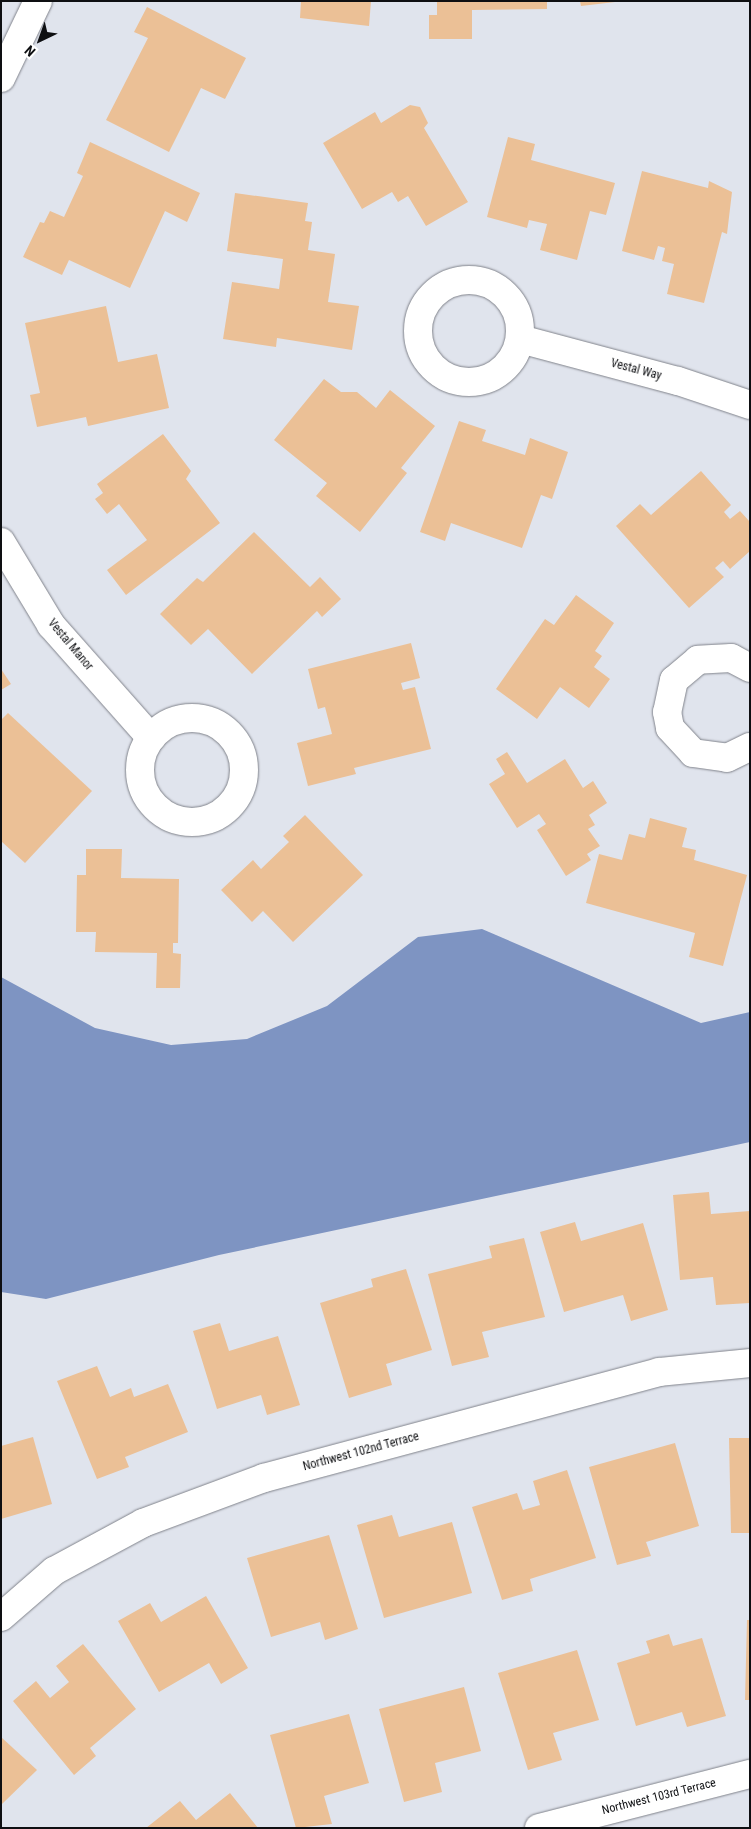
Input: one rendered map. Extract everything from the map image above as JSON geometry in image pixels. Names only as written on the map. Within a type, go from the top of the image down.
[{"type":"street","points":[[1,78],[38,1]]},
{"type":"street","name":"Vestal Way","points":[[520,339],[750,405]]},
{"type":"street","name":"Vestal Manor","points":[[1,542],[51,625],[151,738]]},
{"type":"street","points":[[748,664],[714,656],[684,668],[668,696],[667,712],[670,728],[693,753],[727,758],[750,747]]},
{"type":"street","name":"Northwest 102nd Terrace","points":[[1,1617],[54,1571],[143,1523],[264,1478],[660,1372],[750,1363]]},
{"type":"street","name":"Northwest 103rd Terrace","points":[[539,1828],[750,1774]]},
{"type":"water","points":[[482,929],[701,1023],[750,1012],[750,1142],[219,1255],[46,1299],[1,1292],[1,977],[95,1028],[171,1045],[247,1039],[327,1006],[418,937]]},
{"type":"building","points":[[301,1],[371,1],[369,26],[300,18]]},
{"type":"building","points":[[437,1],[547,1],[547,9],[472,10],[472,39],[429,39],[429,15],[437,15]]},
{"type":"building","points":[[580,1],[615,1],[615,2],[581,6]]},
{"type":"building","points":[[147,7],[246,58],[225,99],[201,88],[169,152],[106,120],[148,38],[134,32]]},
{"type":"building","points":[[410,105],[420,107],[428,123],[424,128],[468,202],[426,226],[408,196],[398,202],[392,192],[362,209],[323,143],[375,112],[381,123]]},
{"type":"building","points":[[508,137],[535,144],[531,160],[615,183],[606,215],[590,211],[577,260],[540,250],[547,224],[529,220],[527,228],[487,217]]},
{"type":"building","points":[[90,142],[200,193],[187,222],[165,211],[130,288],[69,260],[62,275],[23,257],[40,222],[44,223],[50,211],[64,217],[83,176],[77,173]]},
{"type":"building","points":[[642,171],[708,188],[709,181],[732,192],[727,234],[722,232],[704,303],[667,294],[674,264],[662,261],[665,248],[658,246],[654,260],[622,251]]},
{"type":"building","points":[[235,193],[308,203],[305,221],[312,222],[308,250],[335,254],[328,302],[359,306],[352,350],[277,338],[276,347],[223,339],[232,282],[279,289],[283,259],[227,251]]},
{"type":"building","points":[[106,306],[118,362],[157,354],[169,408],[88,426],[86,417],[37,427],[30,395],[40,393],[25,323]]},
{"type":"building","points":[[324,379],[341,392],[357,392],[376,408],[390,390],[435,426],[401,468],[407,473],[360,532],[316,496],[327,483],[274,440]]},
{"type":"building","points":[[459,421],[486,430],[482,441],[525,455],[530,438],[568,452],[552,499],[541,495],[522,548],[451,523],[445,541],[420,532]]},
{"type":"building","points":[[163,434],[191,471],[186,479],[220,523],[126,595],[107,570],[147,540],[119,504],[107,514],[95,499],[103,493],[97,484]]},
{"type":"building","points":[[701,471],[731,505],[724,512],[730,519],[740,511],[750,522],[750,551],[730,569],[723,561],[715,568],[724,577],[689,608],[616,526],[640,504],[651,515]]},
{"type":"building","points":[[254,532],[310,587],[320,577],[341,599],[322,617],[317,611],[252,674],[208,629],[191,645],[160,614],[197,578],[203,582]]},
{"type":"building","points":[[576,595],[614,623],[595,651],[602,656],[594,667],[610,679],[589,708],[560,687],[537,719],[496,689],[545,619],[554,625]]},
{"type":"building","points":[[411,643],[420,678],[401,683],[403,690],[415,687],[431,749],[354,768],[356,774],[308,786],[297,743],[332,734],[325,707],[318,709],[308,669]]},
{"type":"building","points":[[1,669],[11,684],[1,690]]},
{"type":"building","points":[[8,713],[92,791],[25,863],[1,841],[1,720]]},
{"type":"building","points":[[507,752],[527,783],[565,759],[583,788],[593,781],[607,803],[589,815],[595,825],[588,829],[600,846],[587,854],[591,860],[566,876],[537,830],[546,824],[539,814],[517,828],[489,784],[505,774],[496,759]]},
{"type":"building","points":[[305,815],[363,875],[293,942],[263,911],[252,922],[221,890],[253,860],[261,869],[289,842],[283,836]]},
{"type":"building","points":[[650,818],[687,828],[682,847],[696,850],[694,860],[747,875],[723,966],[689,957],[695,933],[586,903],[599,854],[622,860],[629,834],[645,838]]},
{"type":"building","points":[[86,849],[122,849],[121,878],[179,879],[178,943],[173,943],[173,953],[181,954],[180,988],[156,988],[157,953],[95,952],[96,932],[76,932],[77,875],[86,875]]},
{"type":"building","points":[[709,1192],[711,1214],[750,1211],[750,1303],[716,1305],[713,1277],[680,1280],[673,1195]]},
{"type":"building","points":[[575,1222],[581,1241],[643,1223],[668,1310],[631,1321],[623,1295],[564,1312],[540,1232]]},
{"type":"building","points":[[524,1238],[545,1317],[482,1332],[489,1357],[452,1366],[428,1274],[492,1258],[489,1246]]},
{"type":"building","points":[[406,1269],[432,1350],[386,1364],[392,1385],[349,1398],[320,1303],[373,1287],[371,1279]]},
{"type":"building","points":[[220,1323],[229,1351],[278,1336],[300,1405],[267,1415],[261,1395],[217,1409],[193,1331]]},
{"type":"building","points":[[97,1366],[110,1397],[131,1388],[134,1397],[168,1384],[188,1432],[125,1457],[129,1467],[97,1479],[57,1381]]},
{"type":"building","points":[[33,1437],[52,1504],[1,1519],[1,1446]]},
{"type":"building","points":[[729,1438],[750,1438],[750,1533],[731,1533]]},
{"type":"building","points":[[675,1443],[699,1526],[646,1542],[651,1556],[617,1565],[589,1467]]},
{"type":"building","points":[[567,1470],[596,1558],[530,1579],[533,1591],[502,1600],[472,1507],[517,1493],[523,1510],[540,1505],[533,1481]]},
{"type":"building","points":[[392,1515],[399,1537],[452,1522],[472,1593],[384,1618],[357,1525]]},
{"type":"building","points":[[329,1535],[358,1629],[325,1640],[320,1622],[271,1637],[247,1558]]},
{"type":"building","points":[[206,1596],[248,1668],[221,1684],[209,1663],[159,1692],[118,1621],[150,1603],[161,1622]]},
{"type":"building","points":[[747,1620],[750,1620],[750,1700],[745,1700]]},
{"type":"building","points":[[669,1634],[673,1646],[702,1638],[726,1716],[687,1727],[682,1712],[636,1726],[617,1663],[650,1653],[646,1641]]},
{"type":"building","points":[[83,1644],[136,1709],[90,1748],[96,1756],[74,1775],[13,1701],[36,1681],[50,1698],[69,1682],[56,1666]]},
{"type":"building","points":[[577,1650],[599,1720],[553,1733],[562,1760],[528,1770],[498,1673]]},
{"type":"building","points":[[464,1687],[481,1751],[435,1763],[442,1792],[404,1802],[379,1709]]},
{"type":"building","points":[[349,1714],[369,1783],[324,1796],[332,1824],[296,1828],[270,1735]]},
{"type":"building","points":[[1,1737],[37,1770],[1,1805]]},
{"type":"building","points":[[230,1793],[258,1828],[146,1828],[180,1801],[196,1820]]}]
